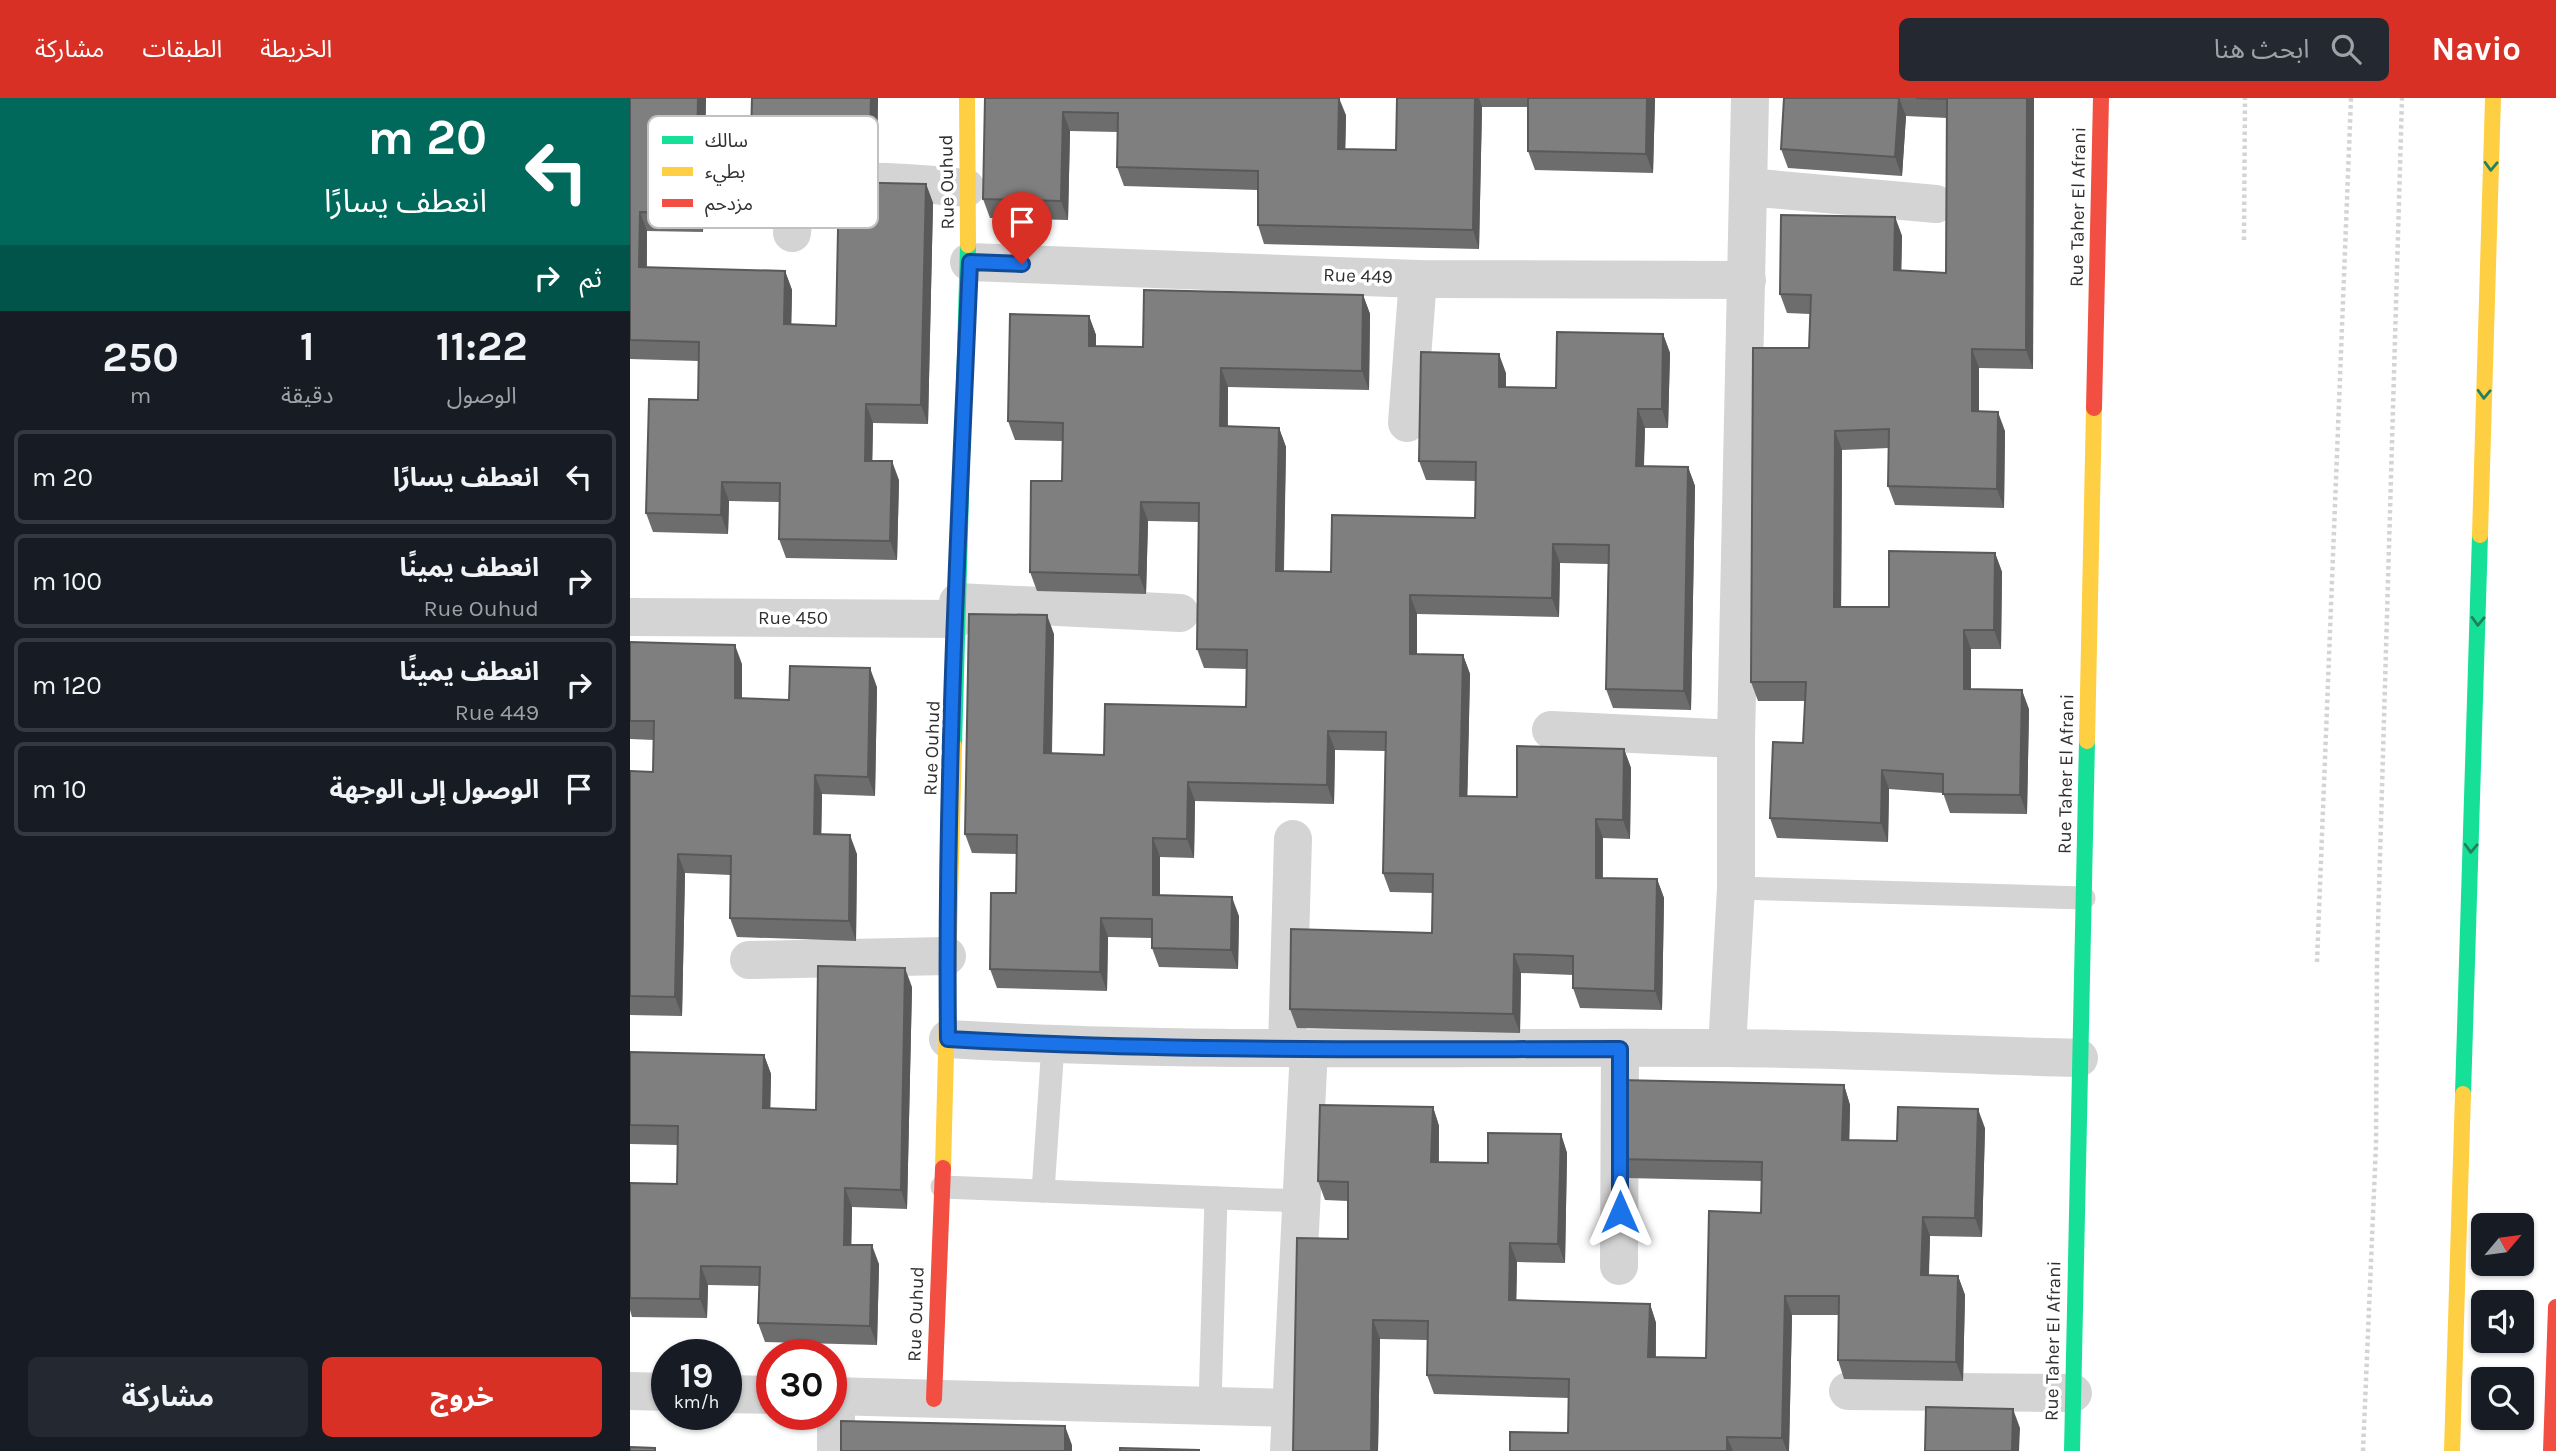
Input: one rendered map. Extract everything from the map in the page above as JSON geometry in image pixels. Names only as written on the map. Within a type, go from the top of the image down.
[{"type":"main road","name":"Rue Ouhud","points":[[934,1399],[948,1039],[947,956],[970,262],[966,188],[967,98]]},
{"type":"main road","name":"Rue Taher El Afrani","points":[[2072,1451],[2101,98]]},
{"type":"main road","points":[[2452,1451],[2493,98]]},
{"type":"main road","points":[[2551,1451],[2556,1307]]},
{"type":"street","points":[[1727,1048],[1736,888],[1736,739],[1750,98]]},
{"type":"street","points":[[878,183],[898,182],[966,188]]},
{"type":"street","points":[[1748,187],[1936,204]]},
{"type":"street","points":[[792,228],[792,233]]},
{"type":"street","name":"Rue 449","points":[[970,262],[1418,279],[1747,280]]},
{"type":"street","points":[[1407,423],[1418,279]]},
{"type":"street","name":"Rue 450","points":[[630,617],[957,610],[1180,613]]},
{"type":"street","points":[[1551,730],[1736,739]]},
{"type":"street","points":[[1289,1451],[1300,1201],[1293,839]]},
{"type":"street","points":[[749,960],[947,956]]},
{"type":"street","points":[[948,1039],[1053,1045],[1727,1048],[2079,1058]]},
{"type":"street","points":[[1619,1266],[1620,1049]]},
{"type":"street","points":[[630,1391],[651,1392]]},
{"type":"street","points":[[1848,1391],[2073,1393]]},
{"type":"street","points":[[847,1396],[1289,1408]]},
{"type":"street","points":[[835,1430],[836,1451]]},
{"type":"lane","points":[[1736,888],[2084,898]]},
{"type":"lane","points":[[1043,1191],[1053,1045]]},
{"type":"lane","points":[[942,1187],[1300,1201]]},
{"type":"lane","points":[[1210,1405],[1216,1198]]},
{"type":"path","points":[[2244,240],[2245,98]]},
{"type":"path","points":[[2317,962],[2351,98]]},
{"type":"path","points":[[2363,1451],[2376,1144],[2377,960],[2402,98]]},
{"type":"building","points":[[630,98],[698,98],[698,116],[648,116],[648,212],[640,212],[639,267],[785,271],[784,324],[836,326],[838,228],[878,228],[878,183],[926,184],[921,405],[866,404],[865,461],[892,461],[890,541],[779,539],[780,483],[722,482],[721,515],[646,513],[649,399],[698,400],[699,342],[630,340]]},
{"type":"building","points":[[752,98],[871,98],[871,116],[752,116]]},
{"type":"building","points":[[985,98],[1339,98],[1338,149],[1396,150],[1397,98],[1475,98],[1473,230],[1258,225],[1258,171],[1117,167],[1118,113],[1063,112],[1061,201],[983,199]]},
{"type":"building","points":[[1528,98],[1647,98],[1646,154],[1528,151]]},
{"type":"building","points":[[1784,98],[1899,98],[1895,157],[1781,149]]},
{"type":"building","points":[[1916,98],[2027,98],[2026,350],[1972,349],[1972,411],[1998,412],[1997,489],[1888,486],[1889,429],[1835,431],[1834,607],[1889,607],[1889,551],[1995,553],[1994,630],[1964,630],[1964,689],[2022,690],[2020,795],[1943,794],[1943,774],[1882,770],[1881,823],[1770,818],[1773,742],[1803,743],[1806,682],[1751,682],[1753,348],[1809,348],[1811,295],[1780,294],[1781,215],[1895,217],[1894,270],[1946,273],[1947,99]]},
{"type":"building","points":[[1144,290],[1363,295],[1362,371],[1221,368],[1220,426],[1279,428],[1276,571],[1331,572],[1332,515],[1475,518],[1476,462],[1419,461],[1421,352],[1499,354],[1499,387],[1556,388],[1557,332],[1663,334],[1662,409],[1638,409],[1636,466],[1688,467],[1684,691],[1606,689],[1609,545],[1553,544],[1552,598],[1410,595],[1410,654],[1463,655],[1460,796],[1517,797],[1517,746],[1624,749],[1623,820],[1596,819],[1596,878],[1657,879],[1655,991],[1573,988],[1573,956],[1514,954],[1513,1014],[1290,1009],[1291,929],[1432,933],[1433,874],[1383,873],[1386,732],[1328,731],[1327,785],[1188,782],[1187,839],[1153,838],[1153,895],[1232,897],[1231,950],[1152,948],[1152,919],[1101,918],[1100,972],[990,969],[991,893],[1016,893],[1017,835],[965,834],[969,614],[1047,615],[1044,753],[1104,755],[1105,704],[1246,707],[1247,650],[1197,649],[1199,503],[1141,502],[1139,575],[1030,572],[1031,481],[1062,481],[1063,423],[1008,421],[1010,314],[1089,316],[1089,346],[1143,347]]},
{"type":"building","points":[[630,642],[735,645],[735,698],[789,700],[790,666],[870,668],[868,777],[815,775],[814,834],[850,835],[849,921],[730,918],[731,856],[678,854],[675,997],[630,996],[630,771],[653,772],[654,721],[630,721]]},
{"type":"building","points":[[818,966],[905,968],[901,1190],[845,1188],[844,1245],[872,1245],[870,1326],[758,1323],[760,1267],[701,1266],[700,1299],[630,1298],[630,1183],[677,1184],[678,1126],[630,1125],[630,1052],[764,1055],[763,1108],[816,1110]]},
{"type":"building","points":[[1619,1080],[1844,1085],[1842,1140],[1897,1141],[1898,1107],[1978,1109],[1975,1218],[1923,1217],[1921,1275],[1958,1276],[1956,1362],[1838,1360],[1839,1296],[1785,1296],[1782,1438],[1727,1437],[1727,1451],[1510,1451],[1510,1432],[1568,1433],[1569,1379],[1427,1375],[1428,1321],[1373,1320],[1371,1451],[1293,1451],[1297,1238],[1348,1239],[1348,1182],[1318,1181],[1320,1105],[1433,1107],[1431,1162],[1488,1163],[1488,1133],[1561,1134],[1558,1244],[1510,1243],[1509,1300],[1650,1304],[1648,1357],[1706,1358],[1709,1211],[1761,1213],[1762,1162],[1618,1159]]},
{"type":"building","points":[[1926,1407],[2013,1409],[2012,1451],[1925,1451]]},
{"type":"building","points":[[847,1421],[1065,1426],[1065,1451],[841,1451],[841,1430],[847,1430]]},
{"type":"building","points":[[630,1447],[655,1448],[655,1451],[630,1451]]},
{"type":"building","points":[[1120,1448],[1199,1450],[1199,1451],[1120,1451]]},
{"type":"traffic: fast","points":[[954,746],[968,245]]},
{"type":"traffic: fast","points":[[2463,1094],[2480,535]]},
{"type":"traffic: fast","points":[[2072,1451],[2087,741]]},
{"type":"traffic: slow","points":[[967,98],[968,245]]},
{"type":"traffic: slow","points":[[2480,535],[2493,98]]},
{"type":"traffic: slow","points":[[2087,741],[2094,408]]},
{"type":"traffic: slow","points":[[943,1168],[954,746]]},
{"type":"traffic: slow","points":[[2452,1451],[2463,1094]]},
{"type":"traffic: jam","points":[[2094,408],[2101,98]]},
{"type":"traffic: jam","points":[[934,1399],[943,1168]]},
{"type":"traffic: jam","points":[[2551,1451],[2556,1307]]},
{"type":"route","points":[[1022,264],[970,262],[956,619],[947,956],[948,1039],[1053,1045],[1308,1049],[1620,1049],[1620,1212]]}]
